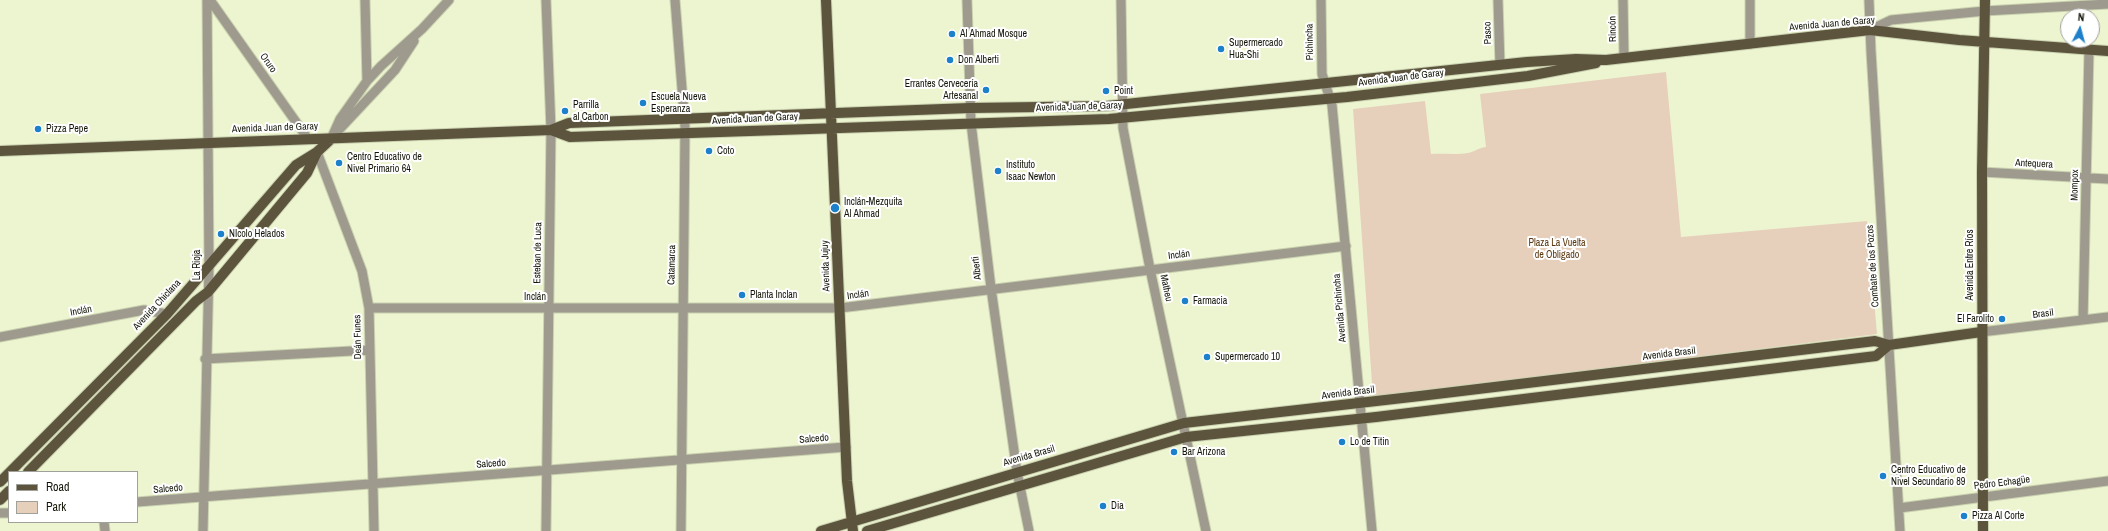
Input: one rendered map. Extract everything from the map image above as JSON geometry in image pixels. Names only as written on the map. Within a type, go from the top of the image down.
[{"type":"main road","name":"Avenida Jujuy","points":[[826,0],[846,448],[852,526]]},
{"type":"main road","name":"Avenida Entre Ríos","points":[[1983,531],[1981,332],[1985,0]]},
{"type":"main road","name":"Avenida Juan de Garay","points":[[0,152],[207,142],[331,139],[551,130],[569,123],[1121,104],[1500,65],[1565,60],[1606,60],[1870,30],[1984,42],[2108,51]]},
{"type":"main road","name":"Avenida Juan de Garay","points":[[551,130],[570,137],[1122,118],[1330,98],[1528,76],[1576,68],[1606,60]]},
{"type":"main road","name":"Avenida Chiclana","points":[[12,471],[167,314],[296,165],[317,152],[331,139]]},
{"type":"main road","name":"Avenida Chiclana","points":[[29,471],[196,301],[208,292],[307,173],[317,152]]},
{"type":"main road","name":"Avenida Brasil","points":[[821,531],[852,526],[1017,472],[1184,423],[1359,404],[1874,341],[1889,345],[1981,332]]},
{"type":"main road","name":"Avenida Brasil","points":[[867,531],[1186,437],[1361,419],[1876,356],[1889,345]]},
{"type":"main road","name":"Avenida Chiclana","points":[[0,482],[8,475]]},
{"type":"main road","points":[[0,500],[8,492]]},
{"type":"street","name":"Oruro","points":[[209,0],[308,139]]},
{"type":"street","name":"La Rioja","points":[[203,531],[205,359],[209,266],[207,142],[209,0]]},
{"type":"street","points":[[365,0],[367,81]]},
{"type":"street","name":"Avenida Chiclana","points":[[331,139],[340,119],[367,81],[381,66],[422,29],[449,0]]},
{"type":"street","name":"Esteban de Luca","points":[[546,0],[551,130],[546,531]]},
{"type":"street","name":"Catamarca","points":[[675,0],[685,134],[682,531]]},
{"type":"street","name":"Alberti","points":[[967,0],[971,123],[991,288],[1017,472],[1029,531]]},
{"type":"street","name":"Matheu","points":[[1121,0],[1122,118],[1150,269],[1206,531]]},
{"type":"street","name":"Pichincha","points":[[1321,0],[1322,74],[1325,83]]},
{"type":"street","name":"Pasco","points":[[1498,0],[1500,65]]},
{"type":"street","name":"Rincón","points":[[1623,0],[1624,58]]},
{"type":"street","points":[[1750,0],[1750,44]]},
{"type":"street","name":"Combate de los Pozos","points":[[1869,0],[1900,531]]},
{"type":"street","points":[[1870,30],[1891,20],[1985,11],[2108,4]]},
{"type":"street","name":"Avenida Chiclana","points":[[331,139],[395,70],[422,29]]},
{"type":"street","name":"Mompox","points":[[2083,320],[2089,50]]},
{"type":"street","name":"Avenida Pichincha","points":[[1325,83],[1330,98],[1346,246],[1359,404],[1372,531]]},
{"type":"street","name":"Deán Funes","points":[[317,152],[362,272],[369,308],[374,531]]},
{"type":"street","name":"Antequera","points":[[1982,172],[2108,179]]},
{"type":"street","name":"Inclán","points":[[369,308],[840,308],[991,288],[1346,246]]},
{"type":"street","name":"Inclán","points":[[0,337],[144,310],[167,314]]},
{"type":"street","name":"Brasil","points":[[1981,332],[2108,317]]},
{"type":"street","points":[[205,359],[370,350]]},
{"type":"street","name":"Salcedo","points":[[138,502],[846,448]]},
{"type":"street","name":"Pedro Echagüe","points":[[1899,508],[2108,481]]},
{"type":"green space","name":"Plaza La Vuelta de Obligado","points":[[1666,72],[1681,237],[1867,221],[1877,334],[1373,398],[1353,109],[1425,101],[1431,154],[1463,154],[1486,147],[1480,94]]},
{"type":"place","name":"Al Ahmad Mosque","points":[[952,34]]},
{"type":"place","name":"Supermercado Hua-Shi","points":[[1221,49]]},
{"type":"place","name":"Don Alberti","points":[[950,60]]},
{"type":"place","name":"Errantes Cervecería Artesanal","points":[[986,90]]},
{"type":"place","name":"Point","points":[[1106,91]]},
{"type":"place","name":"Escuela Nueva Esperanza","points":[[643,103]]},
{"type":"place","name":"Parrilla al Carbon","points":[[565,111]]},
{"type":"place","name":"Pizza Pepe","points":[[38,129]]},
{"type":"place","name":"Coto","points":[[709,151]]},
{"type":"place","name":"Centro Educativo de Nivel Primario 64","points":[[339,163]]},
{"type":"place","name":"Instituto Isaac Newton","points":[[998,171]]},
{"type":"place","name":"Inclán-Mezquita Al Ahmad","points":[[835,208]]},
{"type":"place","name":"NIcolo Helados","points":[[221,234]]},
{"type":"place","name":"Planta Inclan","points":[[742,295]]},
{"type":"place","name":"Farmacia","points":[[1185,301]]},
{"type":"place","name":"El Farolito","points":[[2002,319]]},
{"type":"place","name":"Supermercado 10","points":[[1207,357]]},
{"type":"place","name":"Lo de Titin","points":[[1342,442]]},
{"type":"place","name":"Bar Arizona","points":[[1174,452]]},
{"type":"place","name":"Centro Educativo de Nivel Secundario 89","points":[[1883,476]]},
{"type":"place","name":"Dia","points":[[1103,506]]},
{"type":"place","name":"Pizza Al Corte","points":[[1964,516]]}]
